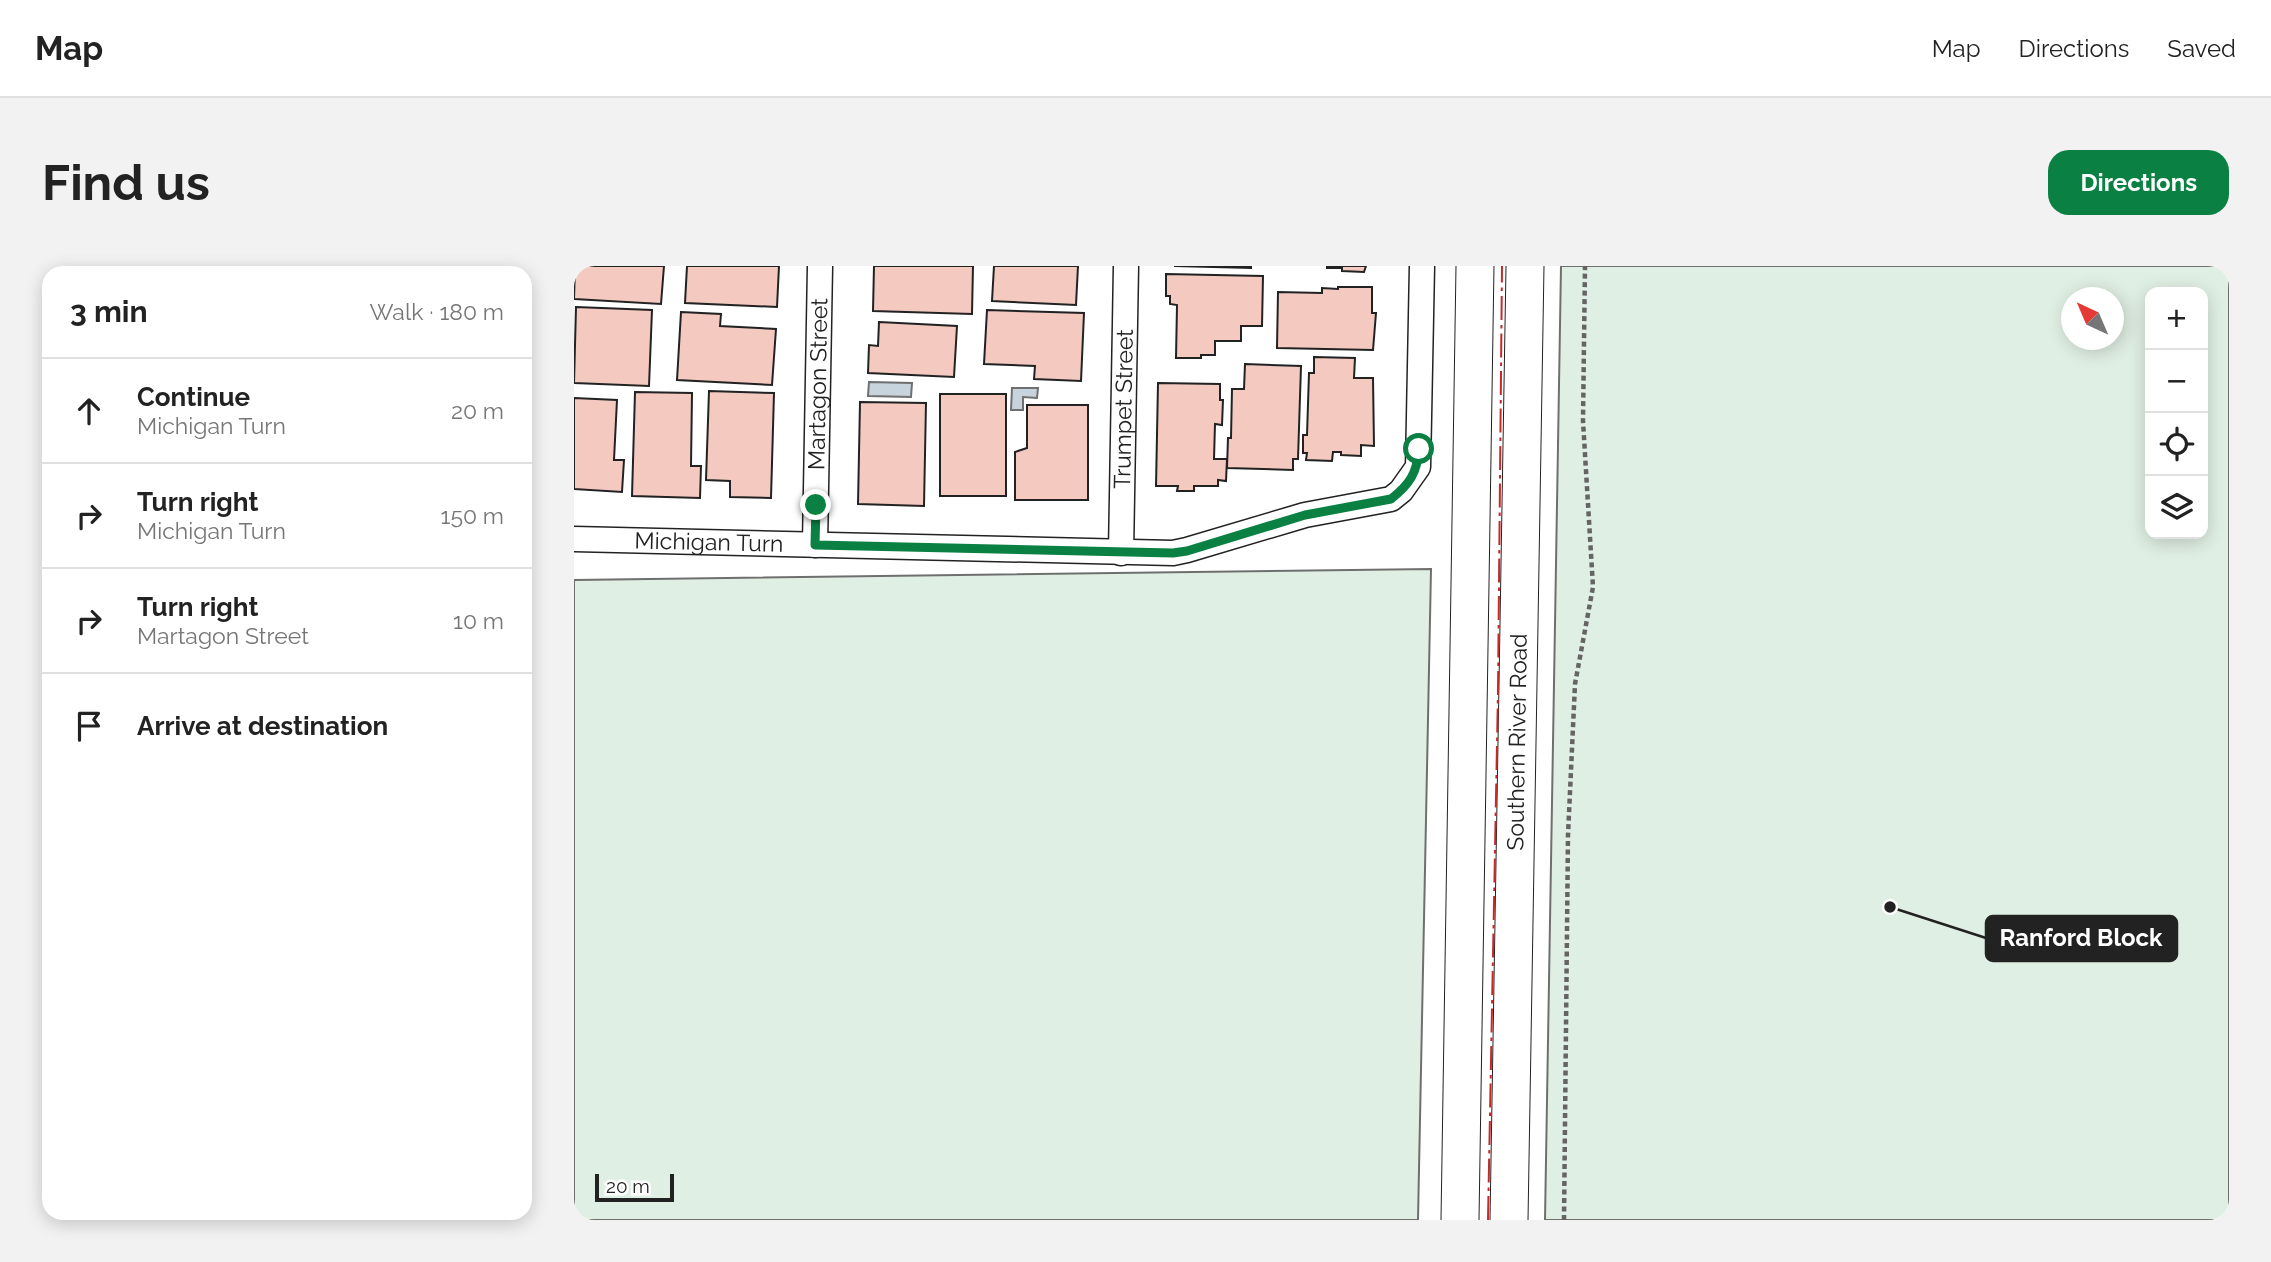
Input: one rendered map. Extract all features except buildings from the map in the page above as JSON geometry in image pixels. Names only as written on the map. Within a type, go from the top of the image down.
[{"type":"main road","points":[[1460,1220],[1475,266]]},
{"type":"main road","name":"Southern River Road","points":[[1509,1220],[1525,266]]},
{"type":"street","name":"Martagon Street","points":[[815,545],[820,266]]},
{"type":"street","name":"Trumpet Street","points":[[1121,552],[1126,266]]},
{"type":"street","name":"Michigan Turn","points":[[574,539],[1173,553],[1305,515],[1391,499],[1401,491],[1418,467],[1423,266]]},
{"type":"path","points":[[1564,1220],[1569,808],[1576,684],[1593,587],[1583,421],[1585,266]]},
{"type":"green space","points":[[1561,266],[2229,266],[2229,1220],[1545,1220]]},
{"type":"green space","points":[[1431,569],[1418,1220],[574,1220],[574,580]]},
{"type":"shaded area","points":[[869,382],[912,383],[911,397],[868,396]]},
{"type":"shaded area","points":[[1012,388],[1038,388],[1037,398],[1023,397],[1023,410],[1011,410]]},
{"type":"power","points":[[1488,1220],[1498,692],[1502,266]]},
{"type":"place","name":"Ranford Block","points":[[1890,907]]},
{"type":"route","points":[[816,505],[815,545],[1173,553],[1305,515],[1391,499],[1401,491],[1418,467],[1419,449]]}]
